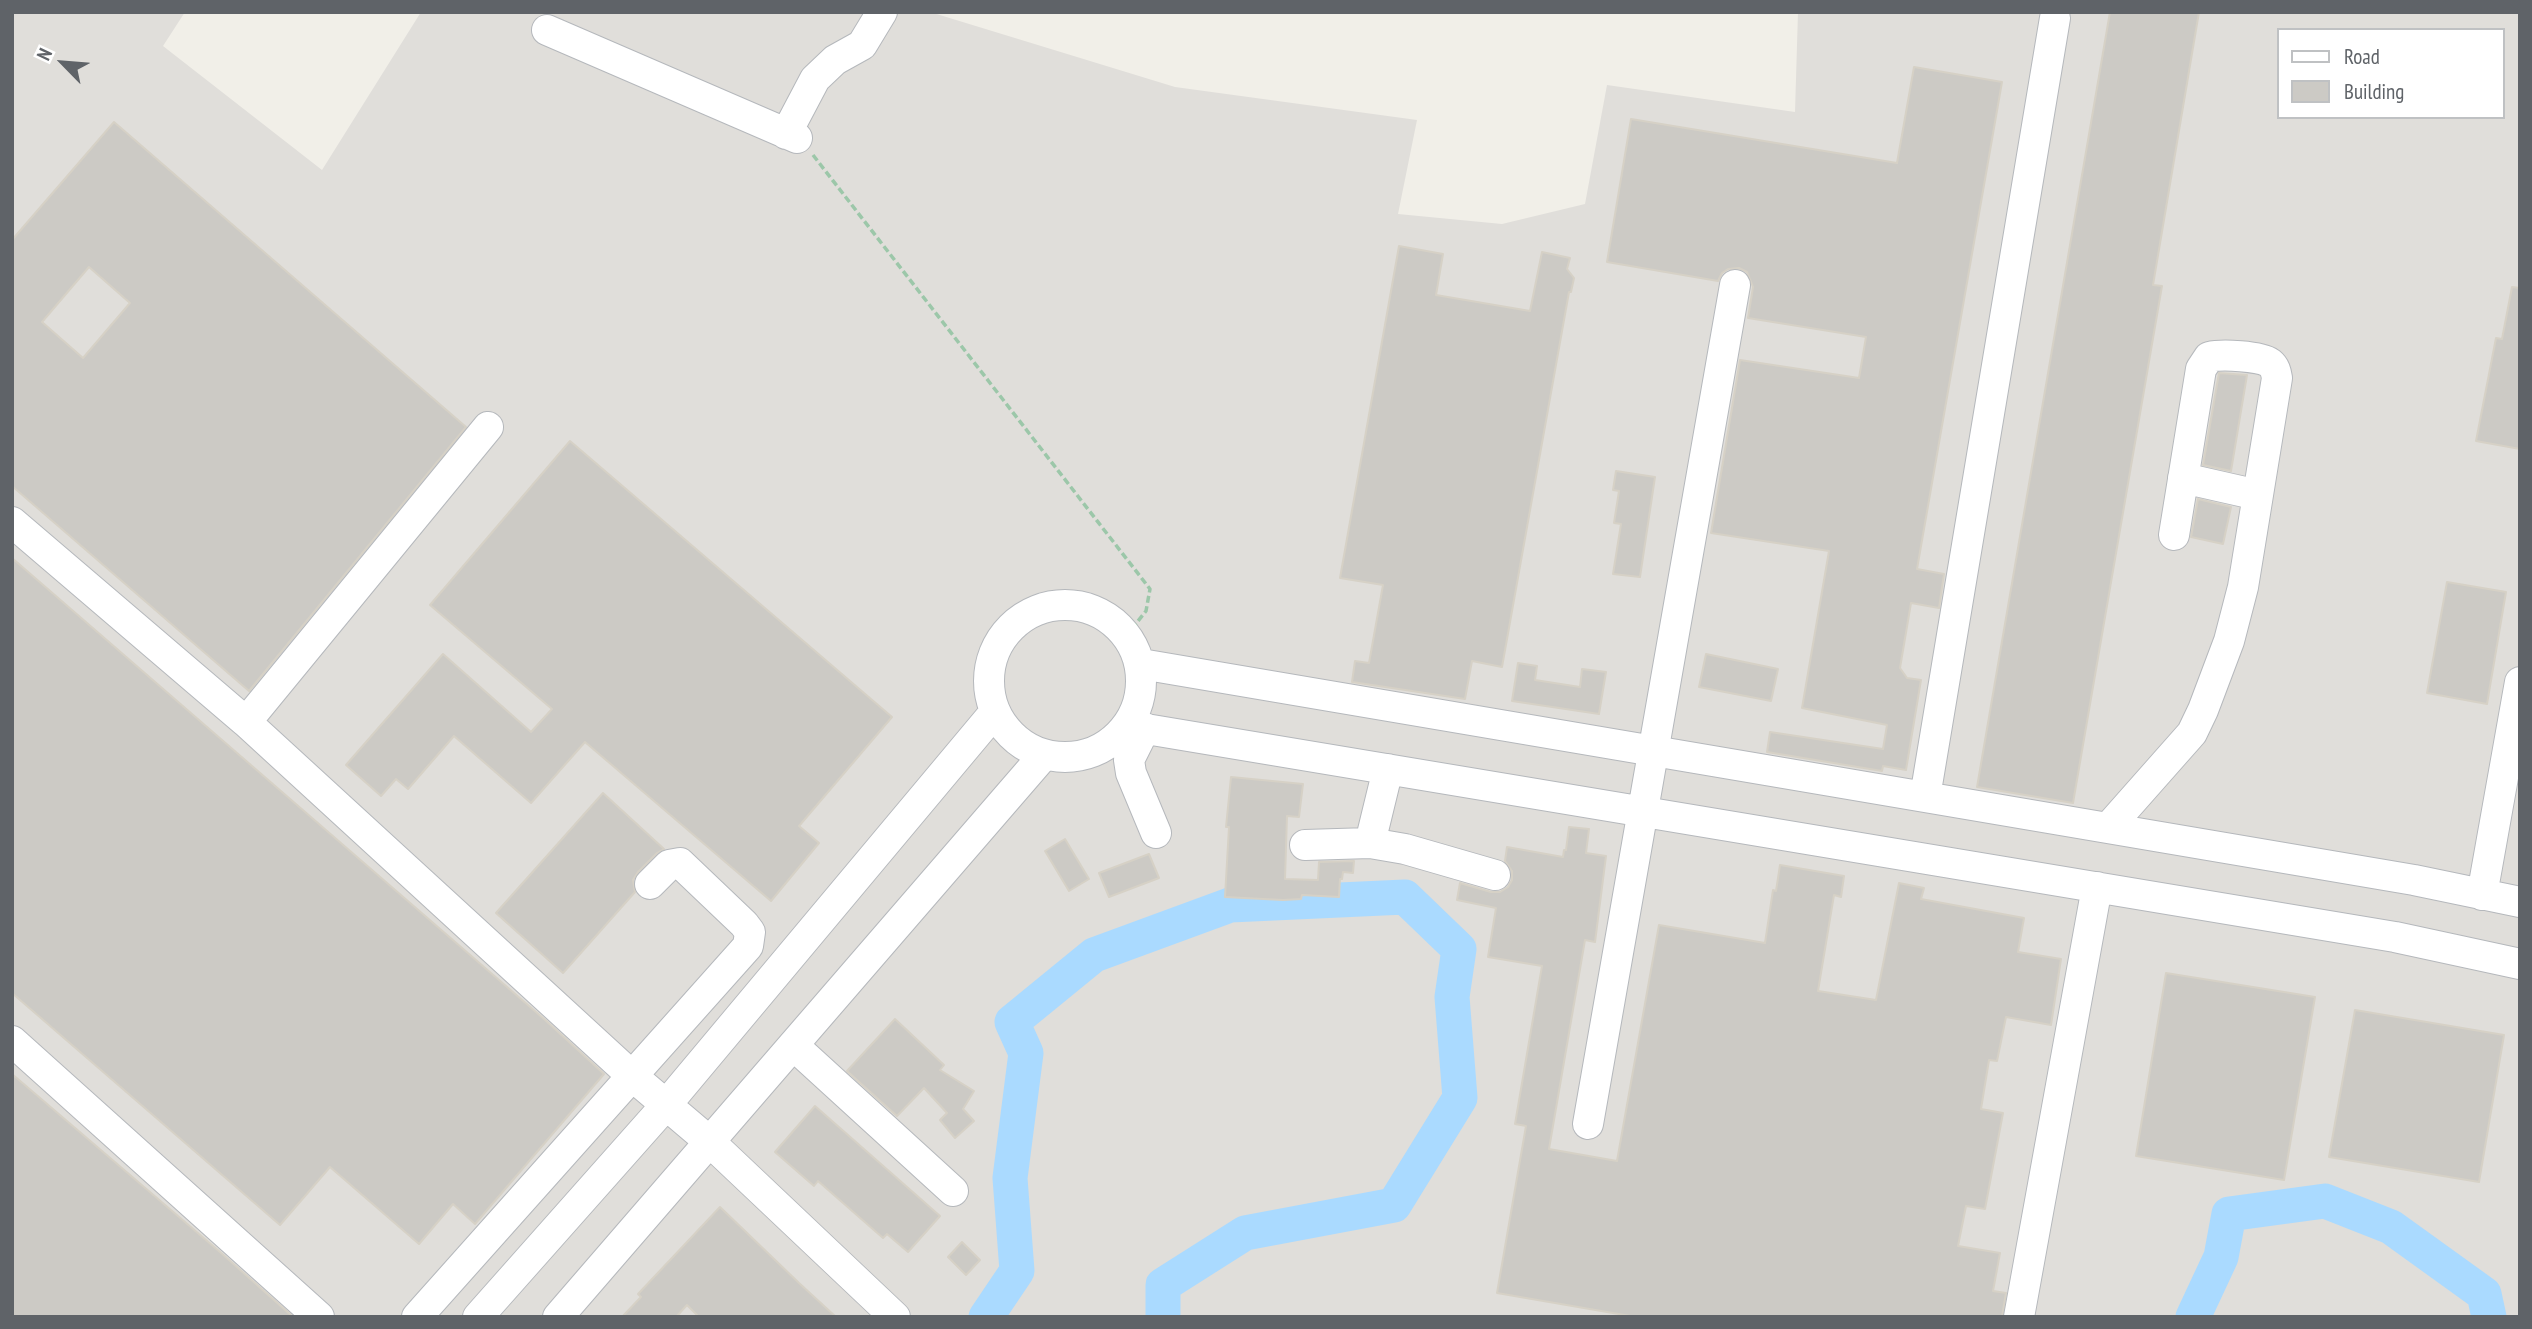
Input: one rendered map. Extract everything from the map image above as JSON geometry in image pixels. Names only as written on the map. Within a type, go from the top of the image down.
[{"type":"street","points":[[547,30],[791,136],[815,79],[835,60],[862,45],[882,12]]},
{"type":"street","points":[[1925,797],[2055,18]]},
{"type":"street","points":[[1588,1124],[1735,285]]},
{"type":"street","points":[[2108,828],[2192,733],[2229,641],[2243,587],[2277,378],[2276,369],[2268,361],[2220,354],[2209,357],[2201,369],[2174,536]]},
{"type":"street","points":[[246,722],[488,427]]},
{"type":"street","points":[[2183,478],[2259,495]]},
{"type":"street","points":[[12,523],[246,722],[710,1142],[895,1317]]},
{"type":"street","points":[[1156,833],[1130,773],[1129,760],[1137,727],[1141,696],[1141,664],[1127,635],[1104,614],[1073,604],[1041,608],[1013,624],[995,650],[988,681],[995,713],[1014,740],[1043,756],[1075,758],[1105,748],[1137,727],[2395,937],[2520,964]]},
{"type":"street","points":[[1141,664],[2414,880],[2520,902]]},
{"type":"street","points":[[2482,895],[2520,682]]},
{"type":"street","points":[[478,1317],[666,1105],[995,713]]},
{"type":"street","points":[[558,1317],[1043,756]]},
{"type":"street","points":[[1370,843],[1388,769]]},
{"type":"street","points":[[1305,845],[1370,843],[1405,849],[1495,875]]},
{"type":"street","points":[[417,1317],[748,946],[750,932],[744,924],[680,863],[668,865],[650,884]]},
{"type":"street","points":[[2019,1317],[2097,887]]},
{"type":"street","points":[[12,1041],[319,1317]]},
{"type":"street","points":[[793,1045],[953,1191]]},
{"type":"path","points":[[791,136],[816,158],[1150,589],[1146,611],[1127,635]]},
{"type":"shaded area","points":[[12,12],[185,12],[163,46],[322,170],[421,12],[930,12],[1175,87],[1417,120],[1398,214],[1502,224],[1585,204],[1607,85],[1795,112],[1798,12],[2520,12],[2520,1317],[12,1317]]},
{"type":"building","points":[[2110,12],[2199,12],[2153,285],[2162,286],[2073,803],[1977,787]]},
{"type":"building","points":[[1914,67],[2002,82],[1917,569],[1944,574],[1939,608],[1911,603],[1900,668],[1907,678],[1921,680],[1906,770],[1883,766],[1882,771],[1767,752],[1770,732],[1883,749],[1887,725],[1802,708],[1829,551],[1711,533],[1740,360],[1859,378],[1866,337],[1748,318],[1753,287],[1747,272],[1739,268],[1728,269],[1718,281],[1607,262],[1631,119],[1897,163]]},
{"type":"building","points":[[114,122],[466,427],[249,691],[12,486],[12,240]],"holes":[[[89,267],[130,303],[83,358],[42,322]]]},
{"type":"building","points":[[1399,246],[1443,254],[1436,295],[1530,311],[1542,252],[1570,258],[1567,269],[1574,278],[1569,292],[1502,667],[1472,661],[1465,699],[1352,682],[1355,661],[1369,663],[1383,585],[1340,578]]},
{"type":"building","points":[[2512,287],[2520,288],[2520,449],[2476,441],[2496,338],[2502,339]]},
{"type":"building","points":[[2219,373],[2247,375],[2231,471],[2203,465]]},
{"type":"building","points":[[570,441],[892,717],[799,826],[819,843],[771,901],[585,742],[531,803],[454,736],[408,789],[396,779],[381,796],[346,765],[443,654],[531,732],[552,709],[430,605]]},
{"type":"building","points":[[1616,471],[1655,477],[1640,577],[1613,574],[1621,524],[1614,523],[1619,491],[1613,490]]},
{"type":"building","points":[[2198,499],[2231,507],[2223,544],[2191,537]]},
{"type":"building","points":[[12,558],[604,1074],[475,1224],[453,1204],[419,1244],[330,1167],[280,1225],[12,993]]},
{"type":"building","points":[[2447,582],[2506,592],[2487,704],[2427,693]]},
{"type":"building","points":[[1706,654],[1778,669],[1771,701],[1699,687]]},
{"type":"building","points":[[1518,663],[1537,666],[1535,680],[1580,687],[1582,669],[1606,672],[1599,714],[1512,701]]},
{"type":"building","points":[[1231,777],[1303,784],[1299,817],[1287,816],[1285,879],[1318,880],[1319,862],[1354,861],[1353,873],[1343,872],[1340,879],[1339,897],[1302,895],[1301,899],[1283,900],[1225,897],[1229,827],[1226,827]]},
{"type":"building","points":[[603,793],[664,849],[638,872],[633,880],[635,892],[563,973],[496,913]]},
{"type":"building","points":[[1569,827],[1589,829],[1586,853],[1606,856],[1595,942],[1585,940],[1549,1149],[1617,1161],[1659,925],[1765,943],[1773,890],[1776,891],[1780,865],[1844,876],[1841,897],[1834,895],[1818,991],[1876,1000],[1899,883],[1924,888],[1921,899],[2024,918],[2018,952],[2061,959],[2051,1025],[2006,1017],[1997,1061],[1989,1060],[1981,1109],[2003,1113],[1985,1209],[1966,1206],[1958,1246],[2000,1253],[1993,1291],[2006,1293],[2002,1317],[1636,1317],[1497,1293],[1526,1126],[1515,1124],[1542,966],[1488,957],[1496,908],[1457,900],[1460,883],[1491,892],[1500,892],[1508,887],[1512,880],[1512,871],[1505,861],[1507,847],[1563,857]]},
{"type":"building","points":[[1065,839],[1089,879],[1069,891],[1045,851]]},
{"type":"building","points":[[1149,854],[1159,878],[1109,897],[1099,873]]},
{"type":"building","points":[[2166,973],[2315,997],[2284,1180],[2136,1156]]},
{"type":"building","points":[[2355,1010],[2504,1035],[2479,1182],[2329,1157]]},
{"type":"building","points":[[895,1019],[944,1065],[940,1070],[974,1091],[963,1109],[974,1121],[955,1138],[940,1120],[947,1113],[924,1088],[897,1116],[847,1071]]},
{"type":"building","points":[[12,1074],[220,1252],[293,1317],[12,1317]]},
{"type":"building","points":[[815,1106],[940,1216],[908,1252],[887,1234],[883,1238],[818,1181],[814,1186],[775,1152]]},
{"type":"building","points":[[720,1207],[836,1317],[699,1317],[687,1305],[676,1317],[622,1317],[641,1297],[638,1294]]},
{"type":"building","points":[[962,1242],[980,1260],[966,1275],[948,1257]]},
{"type":"waterway","points":[[986,1317],[1017,1271],[1010,1178],[1026,1053],[1012,1022],[1094,955],[1230,905],[1405,897],[1459,949],[1452,997],[1460,1098],[1394,1205],[1245,1233],[1163,1285],[1163,1317]]},
{"type":"waterway","points":[[2193,1317],[2221,1257],[2229,1214],[2325,1201],[2391,1227],[2484,1294],[2489,1317]]}]
